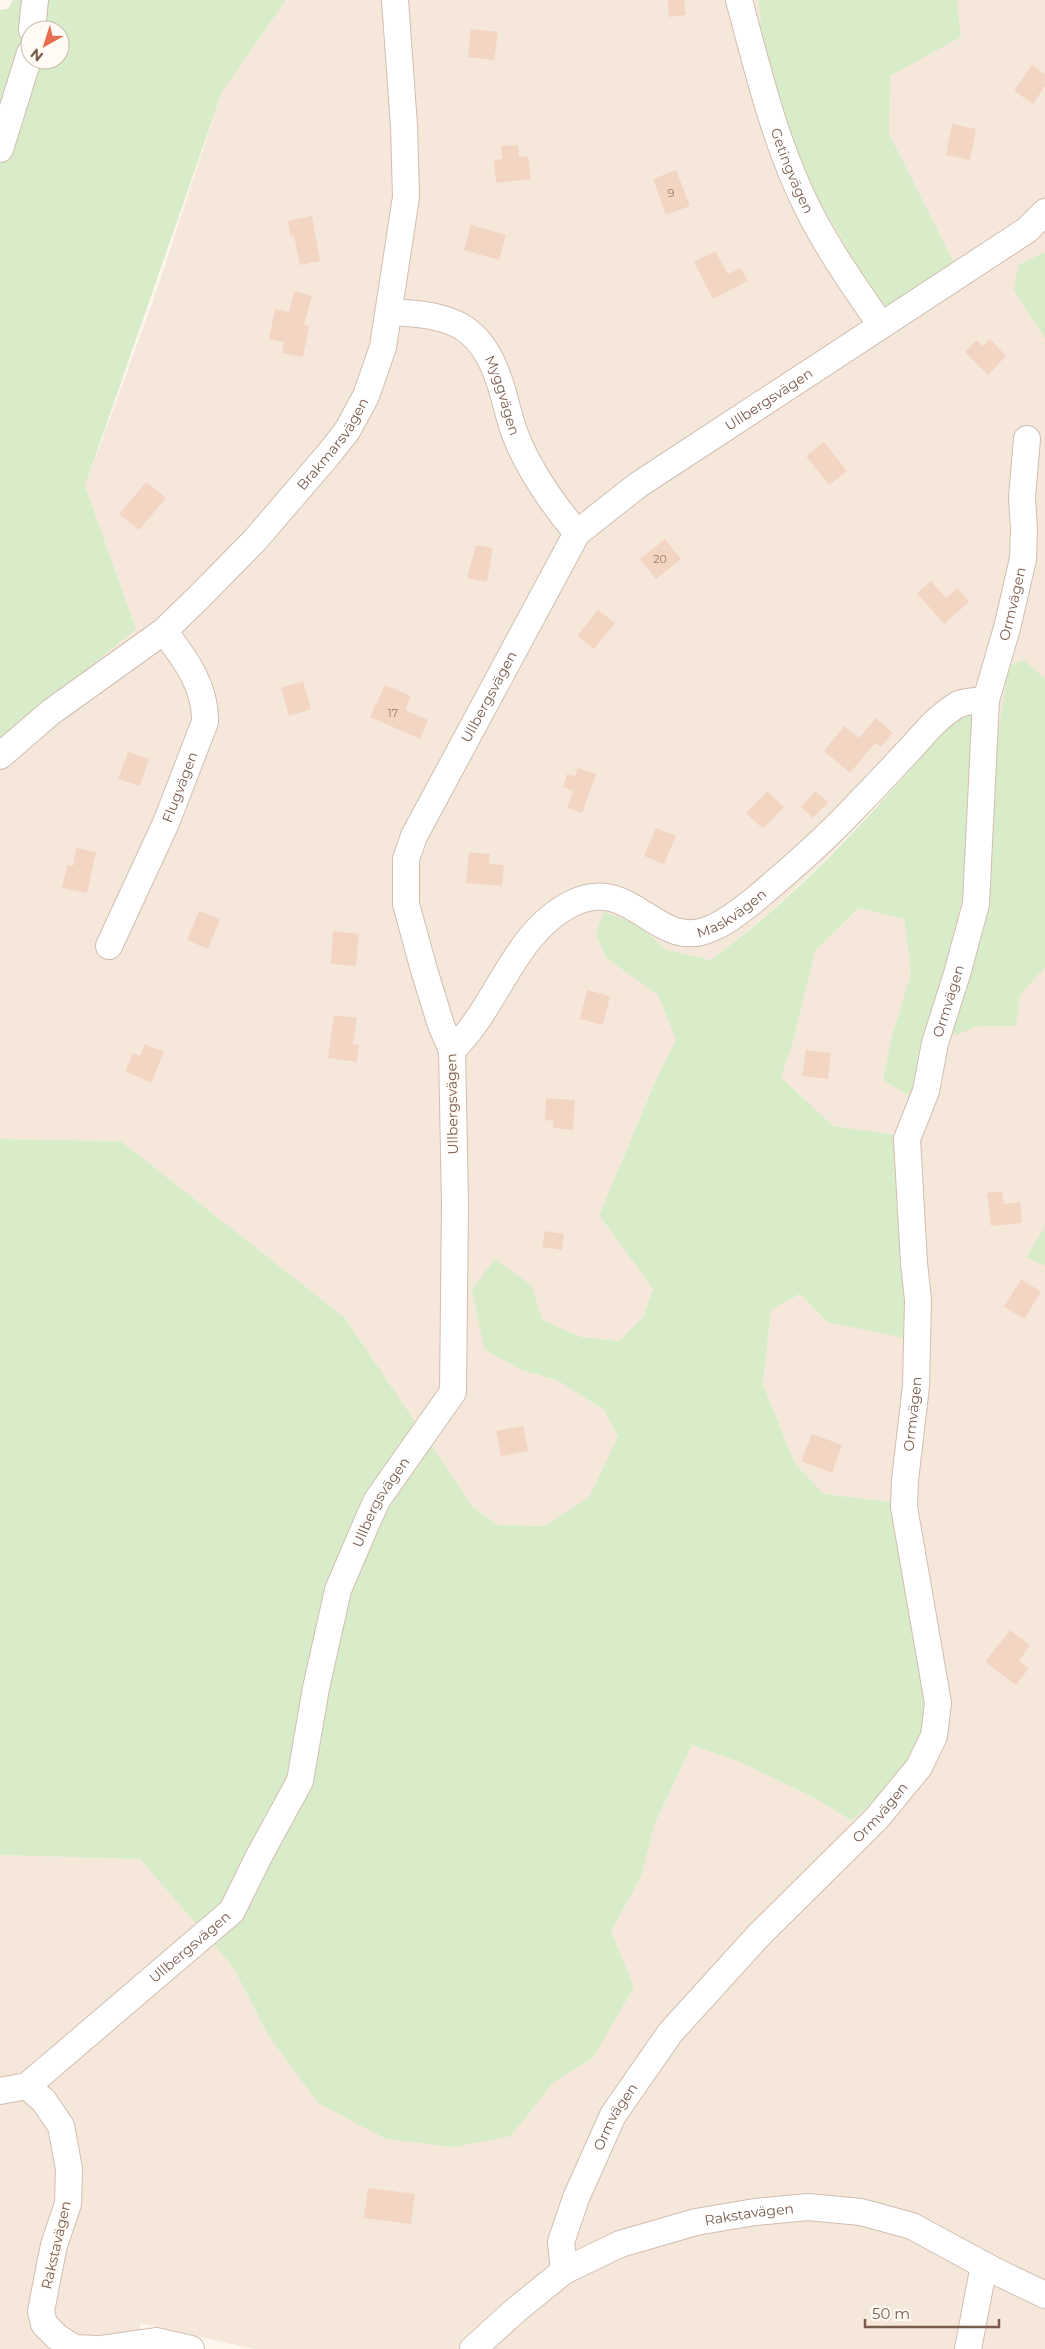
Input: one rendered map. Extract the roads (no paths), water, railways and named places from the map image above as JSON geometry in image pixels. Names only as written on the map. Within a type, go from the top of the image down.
[{"type":"street","points":[[33,20],[35,0]]},
{"type":"street","name":"Brakmarsvägen","points":[[0,756],[51,712],[164,631],[255,540],[328,455],[347,430],[366,396],[383,347],[390,312],[406,197],[404,126],[395,0]]},
{"type":"street","name":"Getingvägen","points":[[739,0],[763,93],[798,188],[824,237],[881,325]]},
{"type":"street","points":[[0,149],[25,70]]},
{"type":"street","name":"Ullbergsvägen","points":[[27,2086],[232,1911],[259,1856],[300,1781],[316,1688],[338,1590],[376,1500],[453,1392],[455,1204],[452,1050],[441,1025],[406,904],[406,859],[414,836],[577,533],[638,485],[1026,230],[1045,212]]},
{"type":"street","name":"Myggvägen","points":[[390,312],[418,313],[447,319],[459,324],[484,347],[500,384],[515,434],[540,484],[553,504],[577,533]]},
{"type":"street","name":"Ormvägen","points":[[564,2271],[561,2242],[576,2198],[619,2107],[670,2033],[758,1936],[877,1818],[919,1767],[934,1736],[938,1703],[904,1507],[905,1480],[916,1386],[918,1300],[907,1139],[926,1091],[932,1052],[967,942],[976,904],[986,700],[1007,628],[1023,559],[1022,497],[1027,439]]},
{"type":"street","name":"Flugvägen","points":[[109,946],[166,823],[205,722],[206,707],[190,664],[164,631]]},
{"type":"street","name":"Maskvägen","points":[[452,1050],[468,1035],[531,936],[572,904],[590,897],[611,897],[634,907],[671,931],[700,932],[712,929],[734,916],[808,854],[856,806],[934,721],[958,704],[986,700]]},
{"type":"street","points":[[0,2091],[27,2086]]},
{"type":"street","name":"Rakstavägen","points":[[27,2086],[44,2101],[61,2126],[69,2169],[68,2204],[54,2246],[41,2311],[44,2324],[57,2337],[74,2348],[96,2349]]},
{"type":"street","name":"Rakstavägen","points":[[473,2349],[516,2310],[564,2271],[620,2244],[696,2222],[755,2212],[808,2207],[861,2212],[912,2226],[1045,2295]]},
{"type":"street","points":[[968,2349],[984,2265]]},
{"type":"street","points":[[100,2349],[156,2341],[191,2349]]}]
